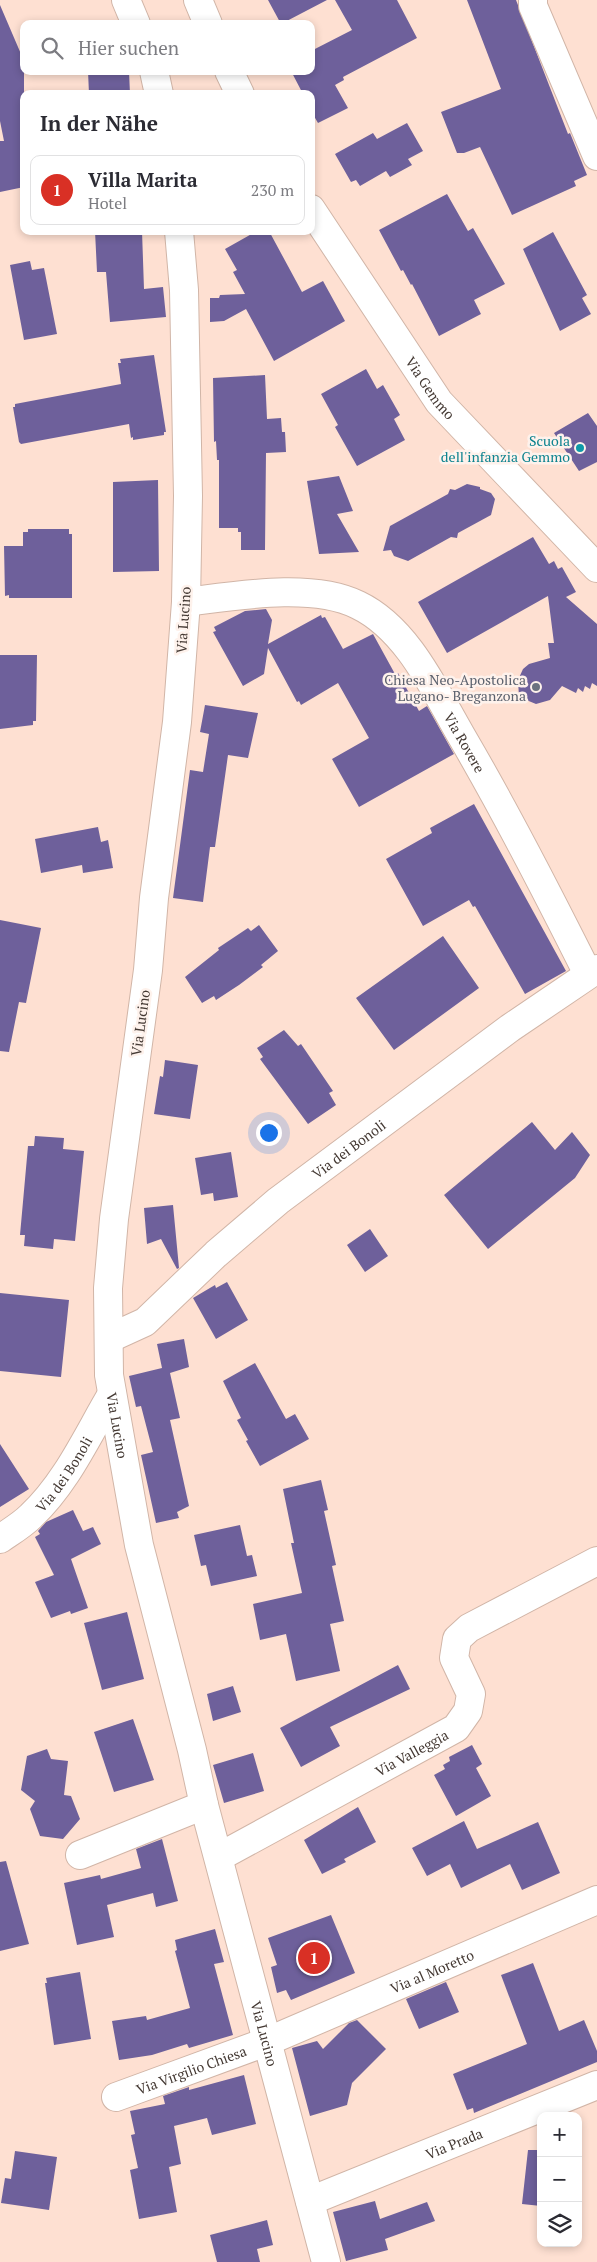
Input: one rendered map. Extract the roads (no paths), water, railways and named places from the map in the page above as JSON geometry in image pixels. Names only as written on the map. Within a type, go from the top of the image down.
[{"type":"street","points":[[126,0],[134,20]]},
{"type":"street","points":[[198,0],[206,20]]},
{"type":"street","points":[[533,0],[533,6],[597,156]]},
{"type":"street","points":[[155,75],[158,90]]},
{"type":"street","points":[[231,75],[238,90]]},
{"type":"street","name":"Via Gemmo","points":[[315,215],[439,402],[597,568]]},
{"type":"street","name":"Via Lucino","points":[[179,235],[184,299],[188,496],[186,602],[177,722],[154,898],[148,970],[114,1219],[108,1288],[109,1375],[139,1546],[192,1750],[204,1805],[326,2262]]},
{"type":"street","name":"Via Rovere","points":[[186,602],[244,595],[328,594],[358,605],[383,623],[404,644],[478,764],[592,971]]},
{"type":"street","name":"Via dei Bonoli","points":[[110,1338],[145,1322],[216,1254],[278,1201],[510,1028],[592,971]]},
{"type":"street","name":"Via dei Bonoli","points":[[0,1539],[30,1517],[54,1491],[73,1464],[86,1436],[112,1394]]},
{"type":"street","name":"Via Valleggia","points":[[219,1858],[456,1728],[468,1711],[471,1694],[454,1658],[457,1639],[469,1628],[597,1561]]},
{"type":"street","points":[[80,1855],[204,1805]]},
{"type":"street","name":"Via al Moretto","points":[[266,2042],[597,1900]]},
{"type":"street","name":"Via Virgilio Chiesa","points":[[116,2097],[266,2042]]},
{"type":"street","name":"Via Prada","points":[[310,2201],[597,2085]]},
{"type":"place","name":"Scuola dell'infanzia Gemmo","points":[[580,448]]},
{"type":"place","name":"Chiesa Neo-Apostolica Lugano- Breganzona","points":[[536,687]]},
{"type":"place","name":"Villa Marita","points":[[314,1958]]}]
